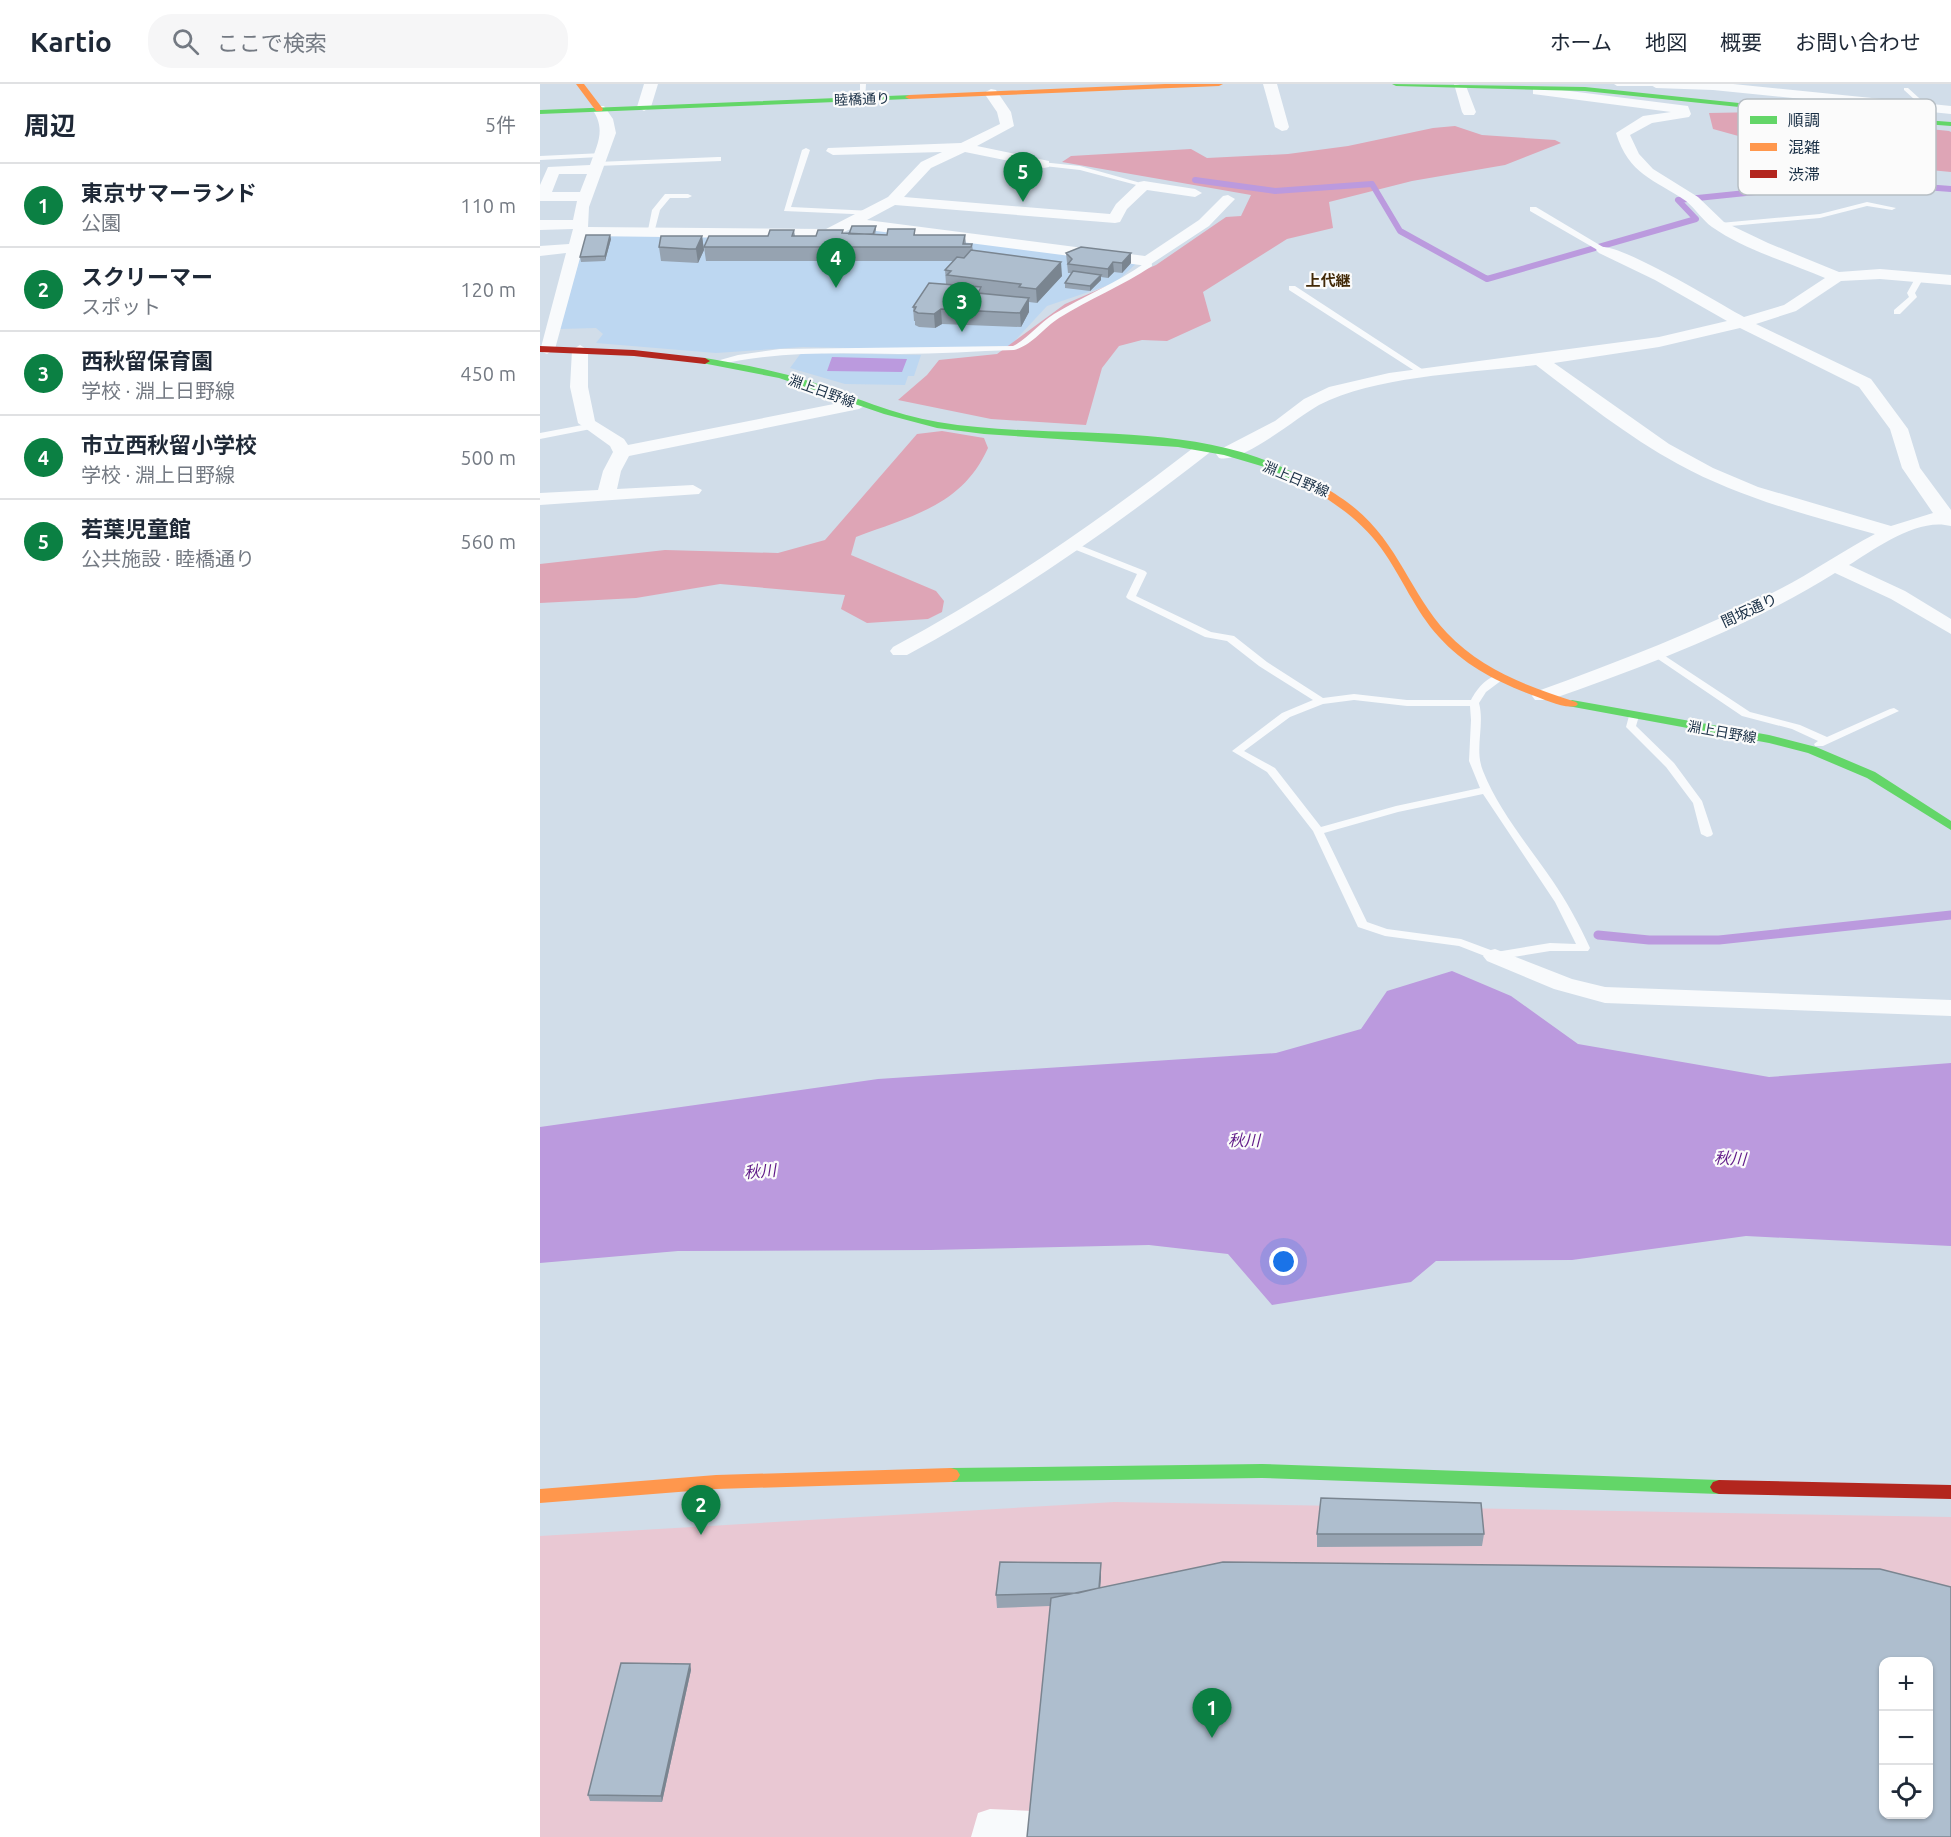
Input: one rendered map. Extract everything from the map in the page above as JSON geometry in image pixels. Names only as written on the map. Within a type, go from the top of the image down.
[{"type":"main road","points":[[580,84],[598,109]]},
{"type":"main road","name":"睦橋通り","points":[[540,112],[862,99],[993,89],[1219,84]]},
{"type":"main road","points":[[1396,84],[1530,85],[1738,105]]},
{"type":"main road","points":[[1936,123],[1951,124]]},
{"type":"main road","name":"淵上日野線","points":[[544,349],[653,354],[717,362],[786,378],[858,404],[935,425],[1152,441],[1225,454],[1287,472],[1332,494],[1348,506],[1376,534],[1441,632],[1465,656],[1516,688],[1634,716],[1772,740],[1811,750],[1863,771],[1951,826]]},
{"type":"main road","points":[[540,1496],[716,1482],[829,1477],[1250,1471],[1637,1485],[1951,1492]]},
{"type":"street","points":[[644,107],[651,84]]},
{"type":"street","points":[[1270,84],[1282,127]]},
{"type":"street","points":[[1655,84],[1713,86],[1839,99]]},
{"type":"street","points":[[1530,85],[1544,93],[1683,110],[1684,114],[1648,119],[1623,133],[1626,148],[1641,167],[1656,180],[1690,198],[1720,225],[1837,277]]},
{"type":"street","points":[[1459,86],[1469,112]]},
{"type":"street","points":[[540,225],[650,233],[827,234],[852,224],[893,200],[926,165],[1007,126],[1004,112],[993,89]]},
{"type":"street","points":[[544,349],[575,248],[586,196],[609,133],[606,119],[598,109]]},
{"type":"street","points":[[1936,109],[1951,110]]},
{"type":"street","points":[[832,151],[962,147],[1044,164]]},
{"type":"street","points":[[586,196],[543,197],[554,170],[598,163]]},
{"type":"street","points":[[893,200],[1115,219],[1121,207],[1144,185],[1195,193]]},
{"type":"street","points":[[852,224],[1148,261],[1204,223],[1228,199]]},
{"type":"street","points":[[540,251],[575,248]]},
{"type":"street","points":[[1600,248],[1661,277],[1742,323],[1865,383],[1899,429],[1911,468],[1939,509],[1950,518]]},
{"type":"street","points":[[1225,454],[1281,425],[1310,403],[1335,392],[1389,378],[1539,360],[1659,342],[1742,323],[1790,308],[1837,277],[1869,274],[1951,280]]},
{"type":"street","points":[[580,350],[579,387],[587,423],[618,443],[622,452]]},
{"type":"street","points":[[1539,360],[1635,430],[1706,472],[1807,510],[1890,532]]},
{"type":"street","points":[[622,452],[858,404]]},
{"type":"street","points":[[900,651],[956,623],[993,596],[1074,546],[1203,449]]},
{"type":"street","points":[[606,495],[612,471],[622,452]]},
{"type":"street","points":[[540,499],[693,489]]},
{"type":"street","name":"間坂通り","points":[[1542,696],[1611,673],[1787,593],[1890,532],[1950,518]]},
{"type":"street","points":[[1834,565],[1898,595],[1951,628]]},
{"type":"street","points":[[1495,956],[1563,984],[1605,995],[1951,1008]]},
{"type":"street","points":[[988,1837],[990,1824],[1033,1826]]},
{"type":"lane","points":[[862,99],[863,84]]},
{"type":"lane","points":[[1617,84],[1655,84]]},
{"type":"lane","points":[[1906,89],[1917,99]]},
{"type":"lane","points":[[806,150],[787,209],[872,213]]},
{"type":"lane","points":[[540,158],[598,163],[718,159]]},
{"type":"lane","points":[[1044,164],[1080,168],[1144,185]]},
{"type":"lane","points":[[650,233],[656,210],[668,196],[688,196]]},
{"type":"lane","points":[[1720,225],[1784,217],[1820,216],[1867,204],[1892,208]]},
{"type":"lane","points":[[1533,209],[1600,248]]},
{"type":"lane","points":[[717,362],[739,356],[804,349],[888,351],[1014,348],[1022,345],[1052,319],[1122,284],[1149,264],[1148,261]]},
{"type":"lane","points":[[1897,312],[1913,297],[1911,293],[1920,277]]},
{"type":"lane","points":[[1292,288],[1424,373]]},
{"type":"lane","points":[[540,436],[593,426]]},
{"type":"lane","points":[[1074,546],[1142,573],[1131,597],[1209,635],[1230,638],[1263,664],[1321,701]]},
{"type":"lane","points":[[1656,653],[1746,714],[1796,727],[1825,740]]},
{"type":"lane","points":[[1474,702],[1482,690],[1498,678]]},
{"type":"lane","points":[[1354,697],[1407,703],[1474,702],[1479,716],[1473,753],[1487,790],[1510,831],[1539,869],[1576,927],[1584,948],[1550,947],[1495,956],[1461,943],[1385,932],[1362,924],[1318,831],[1271,770],[1237,751],[1286,715],[1321,701],[1354,697]]},
{"type":"lane","points":[[1811,750],[1825,740],[1894,711]]},
{"type":"lane","points":[[1634,716],[1631,727],[1670,765],[1698,803],[1707,834]]},
{"type":"lane","points":[[1318,831],[1395,809],[1487,790]]},
{"type":"shaded area","points":[[1738,112],[1738,136],[1713,129],[1709,113]]},
{"type":"shaded area","points":[[1455,126],[1482,135],[1555,140],[1561,143],[1505,165],[1412,181],[1329,202],[1333,228],[1287,239],[1203,292],[1211,321],[1167,341],[1142,340],[1119,346],[1102,368],[1086,425],[991,419],[898,400],[927,375],[939,360],[997,354],[1065,304],[1156,265],[1226,217],[1241,216],[1251,195],[1062,162],[1071,156],[1191,149],[1207,158],[1288,154],[1348,146],[1433,128]]},
{"type":"shaded area","points":[[1936,130],[1951,132],[1951,172],[1936,171]]},
{"type":"shaded area","points":[[857,226],[1138,262],[1115,283],[1047,306],[1010,346],[891,349],[803,347],[716,353],[596,343],[603,334],[596,328],[560,329],[586,236],[830,236],[847,233]]},
{"type":"shaded area","points":[[801,353],[921,355],[914,376],[908,376],[905,385],[845,384],[790,368]]},
{"type":"shaded area","points":[[942,431],[984,438],[988,448],[977,468],[949,496],[933,506],[856,537],[851,555],[936,591],[944,601],[942,612],[928,619],[867,623],[841,609],[845,595],[720,584],[636,598],[540,603],[540,564],[665,550],[778,553],[825,540],[917,434]]},
{"type":"shaded area","points":[[1115,1502],[1951,1517],[1951,1837],[540,1837],[540,1536]]},
{"type":"water","points":[[832,357],[907,359],[902,372],[827,371]]},
{"type":"water","name":"秋川","points":[[1452,971],[1511,996],[1578,1044],[1769,1077],[1951,1063],[1951,1246],[1746,1236],[1572,1260],[1436,1261],[1411,1282],[1272,1305],[1228,1254],[1149,1245],[931,1250],[678,1251],[540,1263],[540,1127],[878,1079],[1276,1053],[1361,1029],[1387,991]]},
{"type":"building","points":[[852,226],[876,226],[873,234],[849,234]]},
{"type":"building","points":[[888,229],[915,229],[914,235],[965,235],[963,244],[972,244],[971,247],[704,247],[709,236],[768,236],[770,230],[794,230],[792,236],[816,236],[818,230],[843,230],[842,233],[887,235]]},
{"type":"building","points":[[586,235],[610,235],[605,256],[580,257]]},
{"type":"building","points":[[661,236],[702,236],[696,249],[689,249],[659,247]]},
{"type":"building","points":[[1081,247],[1131,253],[1122,263],[1113,262],[1108,269],[1068,264],[1072,259],[1066,253]]},
{"type":"building","points":[[971,250],[1061,262],[1036,289],[1019,287],[1021,284],[947,275],[951,271],[945,270],[957,257],[964,258]]},
{"type":"building","points":[[1073,271],[1101,275],[1090,286],[1065,283]]},
{"type":"building","points":[[929,283],[981,287],[978,293],[1029,298],[1020,313],[941,309],[934,314],[918,313],[914,311],[916,307],[913,307]]},
{"type":"building","points":[[1321,1498],[1481,1503],[1484,1534],[1317,1534]]},
{"type":"building","points":[[1000,1562],[1101,1563],[1099,1588],[1078,1593],[996,1595]]},
{"type":"building","points":[[1223,1562],[1880,1569],[1951,1587],[1951,1837],[1027,1837],[1051,1598]]},
{"type":"building","points":[[621,1663],[690,1664],[661,1796],[588,1795]]},
{"type":"waterway","points":[[1195,180],[1275,191],[1372,184],[1400,231],[1487,279],[1696,219],[1678,200],[1738,194]]},
{"type":"waterway","points":[[1936,188],[1951,189]]},
{"type":"waterway","points":[[1598,935],[1649,940],[1719,940],[1951,915]]},
{"type":"traffic: fast","points":[[1396,84],[1585,89],[1738,105]]},
{"type":"traffic: fast","points":[[540,112],[909,97]]},
{"type":"traffic: fast","points":[[1936,123],[1951,124]]},
{"type":"traffic: fast","points":[[705,361],[782,376],[920,422],[984,431],[1178,444],[1225,452],[1271,466],[1315,487]]},
{"type":"traffic: fast","points":[[1572,704],[1769,739],[1812,750],[1871,775],[1951,826]]},
{"type":"traffic: fast","points":[[951,1475],[1262,1471],[1719,1487]]},
{"type":"traffic: slow","points":[[580,84],[599,109]]},
{"type":"traffic: slow","points":[[909,97],[1219,84]]},
{"type":"traffic: slow","points":[[1315,487],[1348,508],[1376,534],[1431,620],[1442,634],[1467,657],[1510,682],[1572,704]]},
{"type":"traffic: slow","points":[[540,1496],[716,1482],[951,1475]]},
{"type":"traffic: jam","points":[[540,349],[634,353],[705,361]]},
{"type":"traffic: jam","points":[[1719,1487],[1951,1492]]},
{"type":"place","name":"若葉児童館","points":[[1023,202]]},
{"type":"place","name":"市立西秋留小学校","points":[[836,288]]},
{"type":"place","name":"西秋留保育園","points":[[962,332]]},
{"type":"place","name":"スクリーマー","points":[[701,1535]]},
{"type":"place","name":"東京サマーランド","points":[[1212,1738]]},
{"type":"district","name":"上代継","points":[[1328,280]]}]
